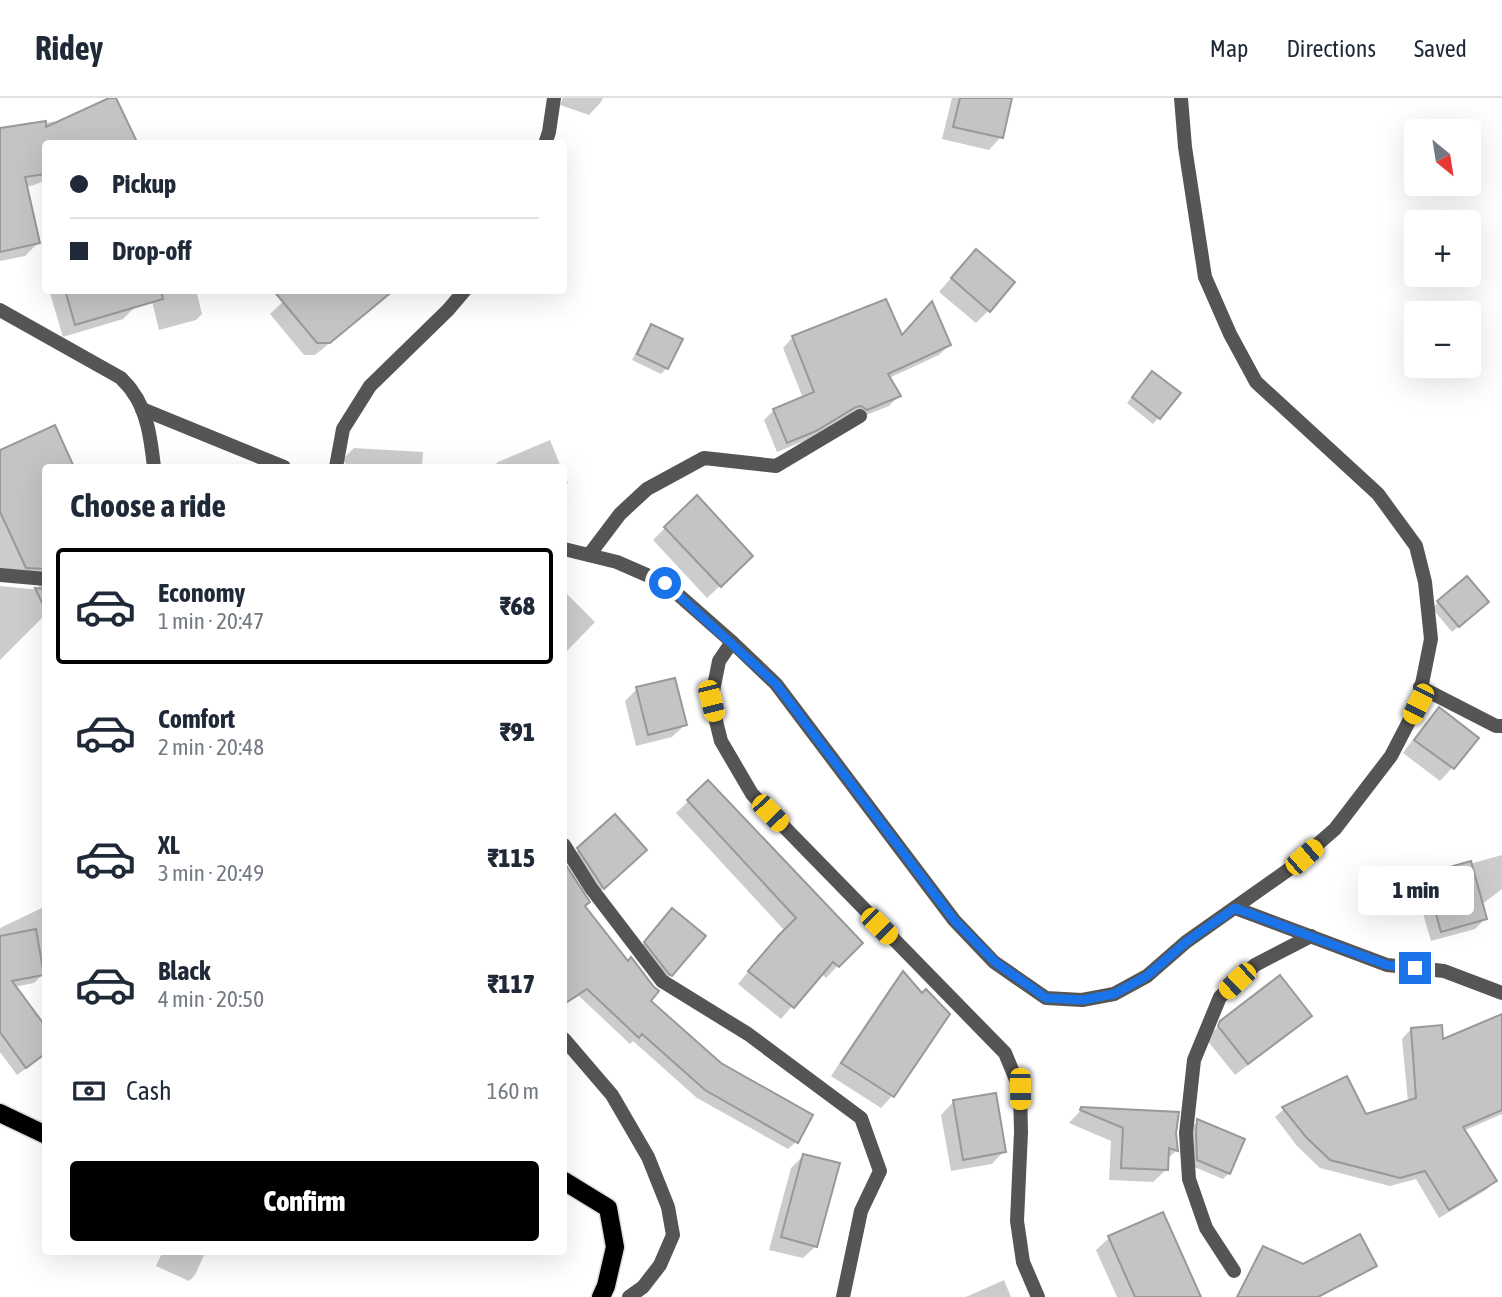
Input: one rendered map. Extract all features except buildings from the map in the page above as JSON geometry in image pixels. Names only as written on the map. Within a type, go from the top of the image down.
[{"type":"main road","points":[[0,1113],[42,1133]]},
{"type":"main road","points":[[567,1183],[608,1208],[615,1247],[601,1297]]},
{"type":"street","points":[[546,140],[554,98]]},
{"type":"street","points":[[567,550],[617,562],[665,583],[776,684],[954,920],[995,962],[1046,998],[1082,1000],[1114,994],[1147,976],[1186,942],[1288,870],[1335,829],[1391,756],[1418,704],[1431,639],[1425,582],[1416,546],[1378,494],[1256,382],[1230,334],[1205,277],[1185,147],[1181,98]]},
{"type":"street","points":[[337,464],[343,429],[370,386],[462,294]]},
{"type":"street","points":[[0,310],[121,379],[133,392],[142,409],[154,464]]},
{"type":"street","points":[[142,409],[277,464]]},
{"type":"street","points":[[589,555],[620,514],[647,489],[704,458],[776,466],[860,416]]},
{"type":"street","points":[[0,575],[42,579]]},
{"type":"street","points":[[732,642],[719,661],[711,701],[721,741],[752,794],[1005,1054],[1020,1089],[1017,1221],[1023,1262],[1038,1297]]},
{"type":"street","points":[[1420,687],[1496,726],[1502,726]]},
{"type":"street","points":[[567,850],[591,888],[662,981],[748,1034],[862,1118],[880,1171],[861,1211],[843,1297]]},
{"type":"street","points":[[1235,908],[1387,965],[1444,971],[1502,993]]},
{"type":"street","points":[[1234,1271],[1206,1228],[1189,1179],[1186,1133],[1194,1060],[1220,997],[1255,964],[1311,936]]},
{"type":"street","points":[[567,1042],[612,1095],[648,1157],[668,1207],[673,1235],[660,1265],[643,1287],[629,1297]]},
{"type":"route","points":[[665,583],[776,684],[954,920],[995,962],[1046,998],[1082,1000],[1114,994],[1147,976],[1186,942],[1235,908],[1387,965],[1415,968]]}]
